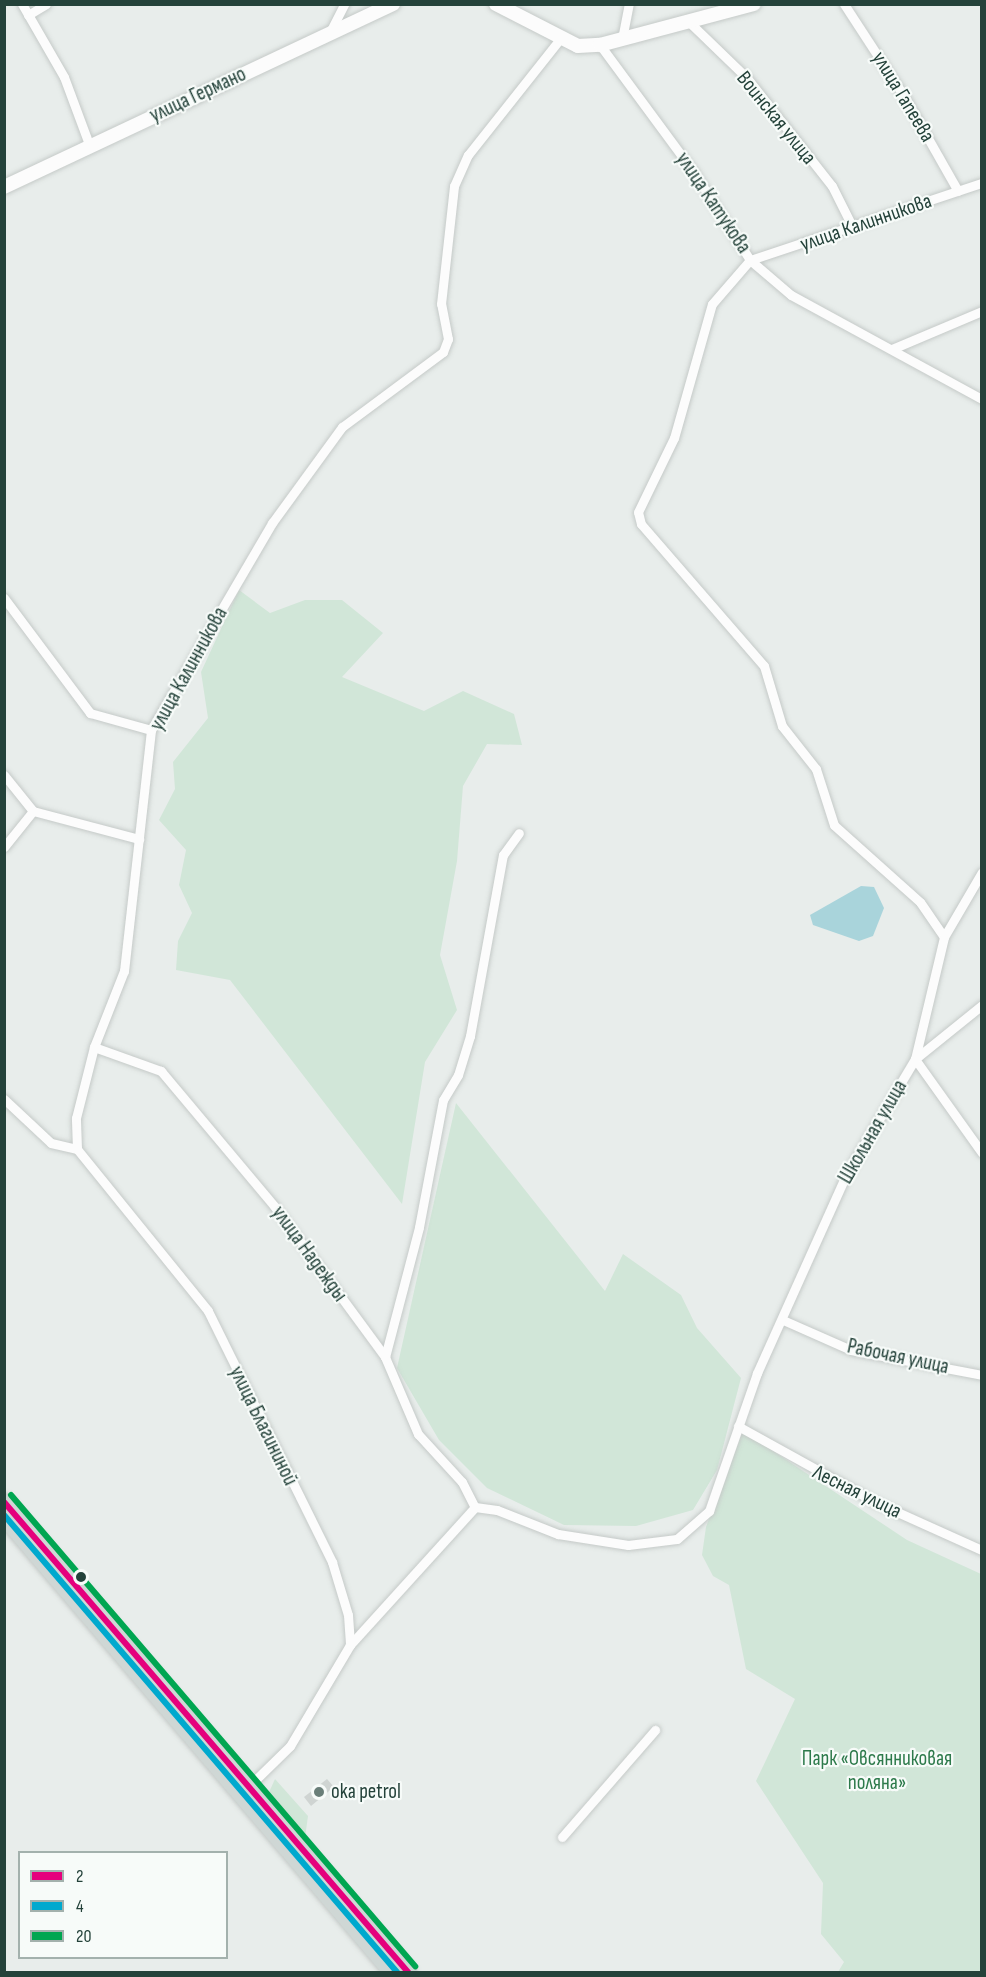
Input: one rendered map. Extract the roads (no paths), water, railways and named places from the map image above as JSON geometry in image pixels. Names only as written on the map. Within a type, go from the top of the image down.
[{"type":"main road","name":"улица Германо","points":[[4,187],[393,4]]},
{"type":"main road","points":[[496,4],[560,39],[578,46],[600,45],[754,4]]},
{"type":"main road","points":[[4,1501],[391,1972]]},
{"type":"main road","points":[[4,1518],[244,1791],[408,1972]]},
{"type":"street","points":[[22,4],[64,77],[90,147]]},
{"type":"street","points":[[28,15],[46,4]]},
{"type":"street","points":[[329,34],[344,4]]},
{"type":"street","points":[[622,39],[629,4]]},
{"type":"street","name":"улица Гапеева","points":[[844,4],[904,96],[958,191]]},
{"type":"street","name":"Воинская улица","points":[[687,20],[747,78],[832,186],[852,226]]},
{"type":"street","name":"улица Калинникова","points":[[77,1149],[76,1118],[94,1047],[124,971],[151,730],[272,523],[342,427],[443,352],[448,339],[441,304],[453,186],[468,155],[505,112],[560,39]]},
{"type":"street","name":"улица Катукова","points":[[600,45],[695,174],[750,260],[791,295],[981,399]]},
{"type":"street","name":"улица Калинникова","points":[[750,260],[981,183]]},
{"type":"street","points":[[750,260],[712,304],[674,438],[638,512],[641,524],[764,666],[782,726],[816,769],[834,825],[920,902],[944,937]]},
{"type":"street","points":[[892,349],[981,312]]},
{"type":"street","points":[[4,598],[90,713],[151,730]]},
{"type":"street","points":[[4,775],[33,811],[139,839]]},
{"type":"street","points":[[4,847],[33,811]]},
{"type":"street","points":[[385,1357],[418,1227],[443,1100],[458,1075],[470,1036],[503,855],[519,833]]},
{"type":"street","name":"Школьная улица","points":[[475,1507],[573,1538],[628,1545],[677,1539],[709,1511],[759,1367],[783,1320],[847,1173],[915,1059],[944,937],[978,884],[981,872]]},
{"type":"street","points":[[981,1005],[915,1059],[981,1153]]},
{"type":"street","name":"улица Надежды","points":[[94,1047],[161,1071],[275,1207],[385,1357],[418,1434],[462,1482],[475,1507]]},
{"type":"street","points":[[4,1099],[51,1143],[77,1149]]},
{"type":"street","name":"улица Благининой","points":[[77,1149],[208,1311],[332,1562],[348,1615],[350,1645]]},
{"type":"street","name":"Рабочая улица","points":[[783,1320],[851,1350],[981,1375]]},
{"type":"street","name":"Лесная улица","points":[[738,1426],[865,1498],[981,1550]]},
{"type":"street","points":[[244,1791],[290,1746],[350,1645],[475,1507]]},
{"type":"street","points":[[562,1837],[655,1730]]},
{"type":"water","points":[[861,886],[874,887],[884,908],[873,936],[859,941],[813,925],[810,915]]},
{"type":"place","name":"oka petrol","points":[[319,1792]]},
{"type":"park label","name":"Парк «Овсянниковая поляна»","points":[[877,1771]]}]
